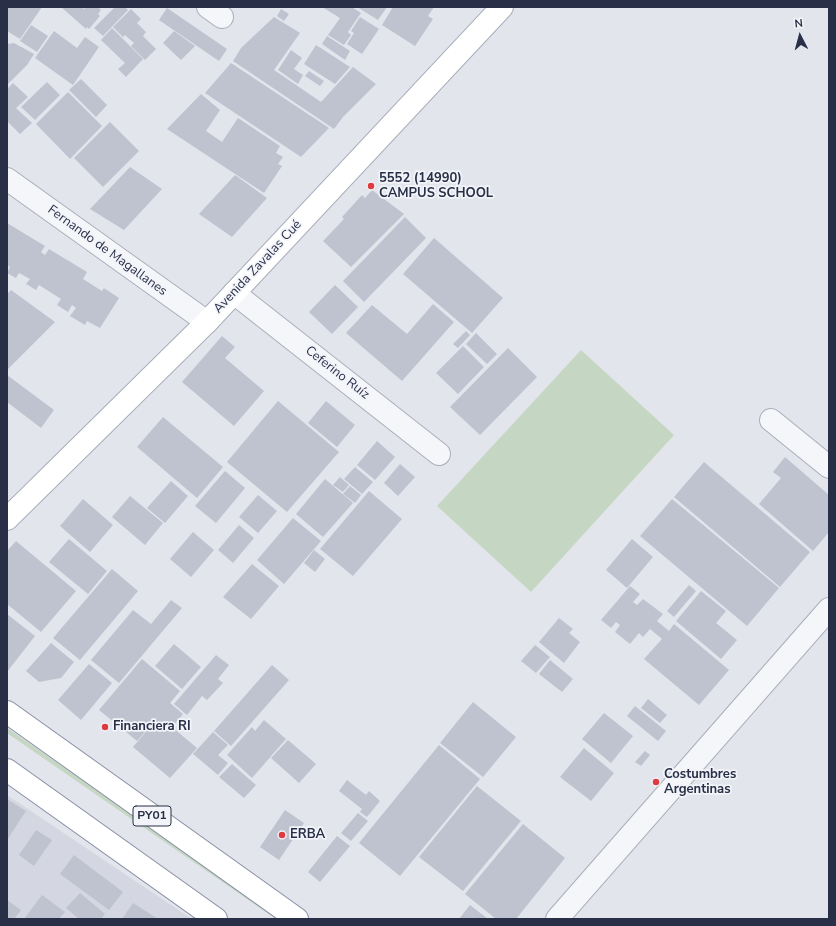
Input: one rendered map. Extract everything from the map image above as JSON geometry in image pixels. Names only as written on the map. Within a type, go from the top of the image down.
[{"type":"main road","name":"Avenida Zavalas Cué","points":[[7,519],[206,322],[502,7]]},
{"type":"main road","name":"PY01","points":[[7,712],[297,919]]},
{"type":"main road","points":[[7,770],[216,919]]},
{"type":"street","name":"Fernando de Magallanes","points":[[7,179],[206,322]]},
{"type":"street","name":"Ceferino Ruíz","points":[[234,293],[439,454]]},
{"type":"street","points":[[771,420],[829,468]]},
{"type":"street","points":[[557,919],[829,609]]},
{"type":"shaded area","points":[[7,795],[192,919],[7,919]]},
{"type":"green space","points":[[581,350],[674,435],[531,592],[437,506]]},
{"type":"green space","points":[[7,728],[283,919],[276,919],[7,733]]},
{"type":"building","points":[[7,7],[42,7],[20,39],[7,31]]},
{"type":"building","points":[[61,7],[81,7],[84,9],[86,7],[98,7],[101,10],[98,14],[100,16],[89,29],[87,27],[86,29]]},
{"type":"building","points":[[115,7],[125,7],[128,10],[103,36],[94,28]]},
{"type":"building","points":[[322,7],[352,7],[361,13],[348,32],[351,35],[344,45],[328,35],[340,18]]},
{"type":"building","points":[[357,7],[387,7],[378,20]]},
{"type":"building","points":[[393,7],[434,7],[428,16],[433,19],[415,46],[382,25]]},
{"type":"building","points":[[167,8],[227,49],[219,61],[159,20]]},
{"type":"building","points":[[131,9],[141,19],[137,23],[146,32],[143,36],[156,49],[145,60],[131,46],[134,43],[125,35],[123,37],[113,27]]},
{"type":"building","points":[[281,9],[289,14],[284,21],[277,16]]},
{"type":"building","points":[[274,17],[300,33],[274,70],[321,102],[353,67],[376,84],[343,117],[334,129],[233,61],[241,48]]},
{"type":"building","points":[[360,17],[379,29],[362,54],[347,44],[354,33],[351,31]]},
{"type":"building","points":[[31,25],[48,36],[37,52],[20,41]]},
{"type":"building","points":[[112,28],[143,59],[126,77],[118,69],[125,63],[101,40]]},
{"type":"building","points":[[54,31],[77,48],[85,37],[99,47],[73,85],[35,58]]},
{"type":"building","points":[[174,31],[195,46],[181,60],[163,43]]},
{"type":"building","points":[[327,36],[350,51],[345,60],[322,44]]},
{"type":"building","points":[[14,43],[34,54],[27,65],[7,85],[7,44]]},
{"type":"building","points":[[316,45],[350,67],[335,84],[304,64]]},
{"type":"building","points":[[291,50],[302,58],[294,69],[303,75],[298,84],[278,70]]},
{"type":"building","points":[[231,63],[329,128],[301,157],[205,93]]},
{"type":"building","points":[[309,71],[324,81],[320,86],[305,76]]},
{"type":"building","points":[[81,79],[107,105],[96,117],[69,90]]},
{"type":"building","points":[[47,82],[60,95],[35,120],[21,107]]},
{"type":"building","points":[[13,83],[28,97],[16,108],[32,123],[20,134],[7,121],[7,89]]},
{"type":"building","points":[[68,92],[102,126],[70,159],[36,124]]},
{"type":"building","points":[[201,94],[220,110],[206,131],[222,142],[238,118],[280,146],[276,153],[283,157],[278,164],[282,166],[264,193],[167,129]]},
{"type":"building","points":[[110,122],[139,151],[103,187],[74,158]]},
{"type":"building","points":[[130,167],[162,189],[124,230],[90,209]]},
{"type":"building","points":[[235,175],[267,198],[232,237],[199,214]]},
{"type":"building","points":[[372,190],[404,214],[351,267],[323,241],[344,219],[342,217],[362,195],[365,198]]},
{"type":"building","points":[[405,217],[426,238],[364,302],[343,281]]},
{"type":"building","points":[[7,223],[45,246],[41,252],[45,255],[49,249],[87,272],[83,279],[102,291],[104,288],[119,298],[100,328],[87,321],[85,325],[70,316],[76,308],[72,305],[68,312],[57,305],[61,299],[39,285],[36,290],[26,284],[30,279],[19,273],[16,278],[7,273],[10,267],[7,265]]},
{"type":"building","points":[[434,238],[503,298],[472,333],[403,274]]},
{"type":"building","points":[[335,285],[358,307],[332,334],[309,312]]},
{"type":"building","points":[[11,290],[55,322],[7,370],[7,294]]},
{"type":"building","points":[[433,304],[454,322],[402,381],[346,333],[372,305],[407,334]]},
{"type":"building","points":[[466,331],[470,335],[458,348],[453,344]]},
{"type":"building","points":[[476,333],[497,354],[487,364],[466,344]]},
{"type":"building","points":[[222,336],[235,347],[225,358],[264,391],[234,426],[182,382]]},
{"type":"building","points":[[463,346],[484,367],[458,394],[436,373]]},
{"type":"building","points":[[508,348],[537,377],[480,435],[450,407]]},
{"type":"building","points":[[7,375],[54,410],[41,428],[7,402]]},
{"type":"building","points":[[278,401],[339,452],[287,512],[227,462]]},
{"type":"building","points":[[326,401],[355,425],[337,447],[308,423]]},
{"type":"building","points":[[163,417],[223,467],[197,498],[137,447]]},
{"type":"building","points":[[377,441],[395,457],[375,480],[357,465]]},
{"type":"building","points":[[785,457],[829,495],[829,532],[813,551],[759,504],[781,478],[773,472]]},
{"type":"building","points":[[704,462],[810,552],[780,587],[674,497]]},
{"type":"building","points":[[400,464],[415,477],[398,496],[384,483]]},
{"type":"building","points":[[355,467],[373,482],[362,494],[344,479]]},
{"type":"building","points":[[225,471],[245,488],[216,523],[195,506]]},
{"type":"building","points":[[340,477],[349,485],[343,492],[333,485]]},
{"type":"building","points":[[325,479],[353,503],[323,537],[296,514]]},
{"type":"building","points":[[171,481],[188,496],[165,523],[147,508]]},
{"type":"building","points":[[350,486],[361,495],[355,503],[343,494]]},
{"type":"building","points":[[369,491],[402,519],[353,576],[320,549]]},
{"type":"building","points":[[258,495],[277,511],[258,533],[239,517]]},
{"type":"building","points":[[130,496],[163,523],[145,545],[112,517]]},
{"type":"building","points":[[83,499],[113,525],[90,552],[60,526]]},
{"type":"building","points":[[672,499],[779,588],[747,626],[640,536]]},
{"type":"building","points":[[293,518],[321,541],[284,584],[257,560]]},
{"type":"building","points":[[239,525],[254,538],[233,563],[218,550]]},
{"type":"building","points":[[193,532],[214,550],[191,577],[170,559]]},
{"type":"building","points":[[69,539],[107,571],[88,594],[49,562]]},
{"type":"building","points":[[632,539],[653,557],[627,588],[606,570]]},
{"type":"building","points":[[16,541],[76,591],[41,632],[7,604],[7,551]]},
{"type":"building","points":[[314,550],[325,559],[315,572],[304,563]]},
{"type":"building","points":[[252,564],[279,586],[251,619],[223,597]]},
{"type":"building","points":[[112,569],[138,591],[80,660],[53,638]]},
{"type":"building","points":[[689,585],[696,591],[674,617],[667,611]]},
{"type":"building","points":[[630,586],[640,594],[633,602],[637,605],[643,599],[663,614],[657,621],[669,631],[674,624],[729,670],[699,705],[644,659],[662,639],[650,629],[643,637],[639,633],[630,644],[615,632],[620,625],[616,622],[611,628],[601,620]]},
{"type":"building","points":[[701,591],[726,611],[716,623],[737,640],[721,659],[676,621]]},
{"type":"building","points":[[171,600],[182,608],[119,683],[91,660],[133,610],[151,624]]},
{"type":"building","points":[[7,614],[35,636],[7,672]]},
{"type":"building","points":[[559,618],[573,629],[569,633],[580,642],[564,663],[539,642]]},
{"type":"building","points":[[51,643],[74,662],[61,678],[39,682],[26,671]]},
{"type":"building","points":[[174,644],[201,667],[182,689],[155,666]]},
{"type":"building","points":[[535,645],[550,657],[536,673],[521,661]]},
{"type":"building","points":[[216,655],[229,665],[218,679],[223,683],[207,700],[202,696],[187,715],[174,704]]},
{"type":"building","points":[[142,659],[180,691],[170,703],[183,714],[172,727],[197,748],[170,778],[133,747],[163,711],[137,741],[99,710]]},
{"type":"building","points":[[550,660],[573,679],[562,692],[539,674]]},
{"type":"building","points":[[89,664],[112,683],[81,720],[58,700]]},
{"type":"building","points":[[272,665],[289,680],[231,746],[214,731]]},
{"type":"building","points":[[648,699],[667,715],[660,723],[641,708]]},
{"type":"building","points":[[473,702],[516,737],[483,777],[440,743]]},
{"type":"building","points":[[635,706],[666,731],[658,741],[627,716]]},
{"type":"building","points":[[604,713],[633,736],[611,763],[582,739]]},
{"type":"building","points":[[264,720],[286,739],[252,778],[227,755],[252,727],[255,731]]},
{"type":"building","points":[[213,732],[228,745],[218,755],[228,763],[218,775],[193,754]]},
{"type":"building","points":[[288,740],[316,764],[299,783],[271,758]]},
{"type":"building","points":[[439,745],[480,779],[400,876],[359,843]]},
{"type":"building","points":[[584,748],[614,773],[591,801],[560,777]]},
{"type":"building","points":[[645,751],[650,755],[641,766],[635,762]]},
{"type":"building","points":[[232,764],[256,785],[244,798],[219,777]]},
{"type":"building","points":[[347,780],[366,795],[369,791],[380,801],[367,817],[360,812],[362,809],[339,791]]},
{"type":"building","points":[[477,786],[521,821],[463,891],[419,857]]},
{"type":"building","points":[[7,799],[26,811],[7,840]]},
{"type":"building","name":"ERBA","points":[[285,810],[304,823],[279,860],[260,847]]},
{"type":"building","points":[[358,813],[368,821],[351,841],[341,833]]},
{"type":"building","points":[[523,824],[565,858],[516,919],[496,919],[465,894]]},
{"type":"building","points":[[36,830],[52,840],[34,866],[19,855]]},
{"type":"building","points":[[337,836],[350,846],[320,882],[308,872]]},
{"type":"building","points":[[74,855],[123,892],[109,910],[60,874]]},
{"type":"building","points":[[80,893],[105,914],[101,919],[79,919],[66,908]]},
{"type":"building","points":[[42,895],[65,912],[59,919],[24,919]]},
{"type":"building","points":[[7,900],[21,910],[14,919],[7,919]]},
{"type":"building","points":[[133,903],[158,919],[122,919]]},
{"type":"building","points":[[470,905],[488,919],[459,919]]},
{"type":"place","name":"5552 (14990) CAMPUS SCHOOL","points":[[371,186]]},
{"type":"place","name":"Financiera RI","points":[[105,727]]},
{"type":"place","name":"Costumbres Argentinas","points":[[656,782]]},
{"type":"place","name":"ERBA","points":[[282,835]]}]
